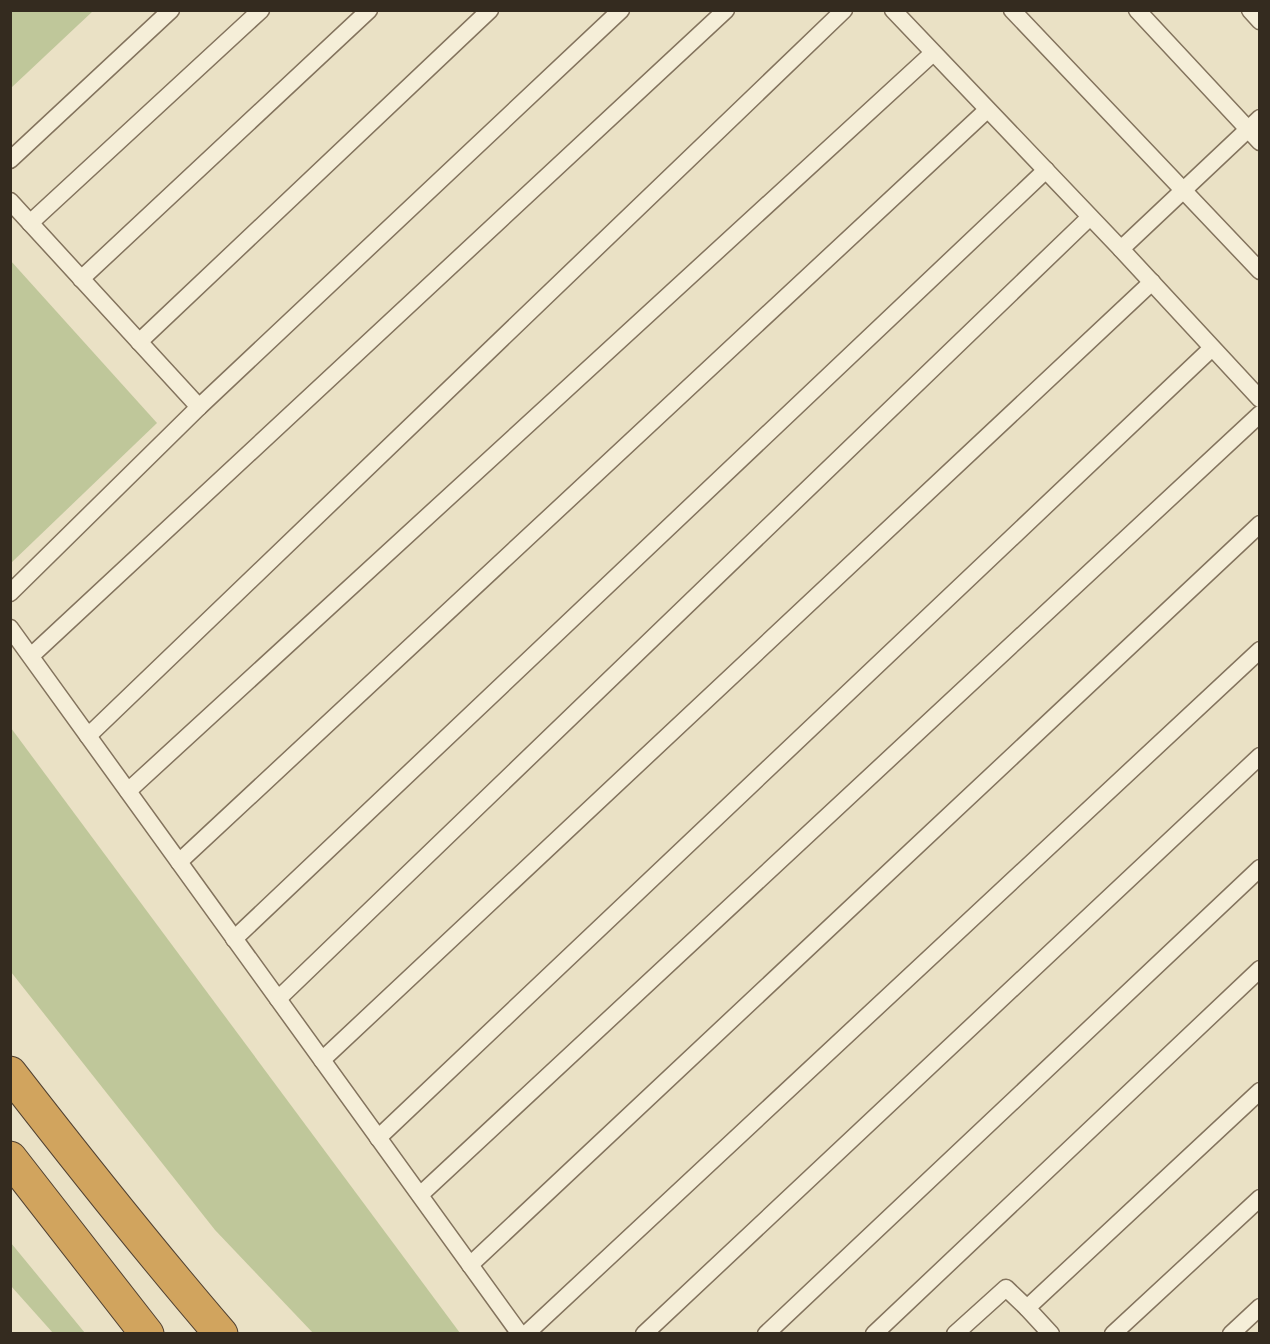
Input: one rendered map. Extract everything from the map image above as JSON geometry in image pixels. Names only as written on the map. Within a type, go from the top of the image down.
[{"type":"highway","points":[[10,1073],[87,1173],[221,1334]]},
{"type":"highway","points":[[10,1158],[147,1334]]},
{"type":"lane","points":[[10,160],[171,10]]},
{"type":"lane","points":[[30,223],[261,10]]},
{"type":"lane","points":[[81,279],[369,10]]},
{"type":"lane","points":[[139,342],[490,10]]},
{"type":"lane","points":[[10,593],[199,407],[621,10]]},
{"type":"lane","points":[[31,656],[726,10]]},
{"type":"lane","points":[[88,736],[844,10]]},
{"type":"lane","points":[[892,10],[1121,249],[1260,399]]},
{"type":"lane","points":[[1012,10],[1260,272]]},
{"type":"lane","points":[[1137,10],[1254,124],[1260,142]]},
{"type":"lane","points":[[1250,10],[1260,21]]},
{"type":"lane","points":[[128,791],[933,53]]},
{"type":"lane","points":[[179,862],[987,110]]},
{"type":"lane","points":[[1121,249],[1254,124]]},
{"type":"lane","points":[[234,939],[1046,171]]},
{"type":"lane","points":[[10,201],[199,407]]},
{"type":"lane","points":[[278,999],[1090,217]]},
{"type":"lane","points":[[322,1060],[1152,282]]},
{"type":"lane","points":[[378,1138],[1212,348]]},
{"type":"lane","points":[[420,1195],[1260,414]]},
{"type":"lane","points":[[470,1265],[1260,524]]},
{"type":"lane","points":[[10,628],[520,1334]]},
{"type":"lane","points":[[525,1334],[1260,650]]},
{"type":"lane","points":[[644,1334],[1260,756]]},
{"type":"lane","points":[[766,1334],[1260,868]]},
{"type":"lane","points":[[874,1334],[1260,969]]},
{"type":"lane","points":[[1027,1308],[1260,1091]]},
{"type":"lane","points":[[1113,1334],[1260,1198]]},
{"type":"lane","points":[[955,1334],[1006,1288],[1051,1334]]},
{"type":"lane","points":[[1231,1334],[1260,1307]]},
{"type":"green space","points":[[11,10],[93,10],[93,11],[11,88]]},
{"type":"green space","points":[[10,260],[157,423],[11,563],[10,563]]},
{"type":"green space","points":[[11,728],[460,1333],[313,1333],[215,1230],[11,972]]},
{"type":"green space","points":[[11,1243],[85,1333],[53,1333],[11,1286]]}]
